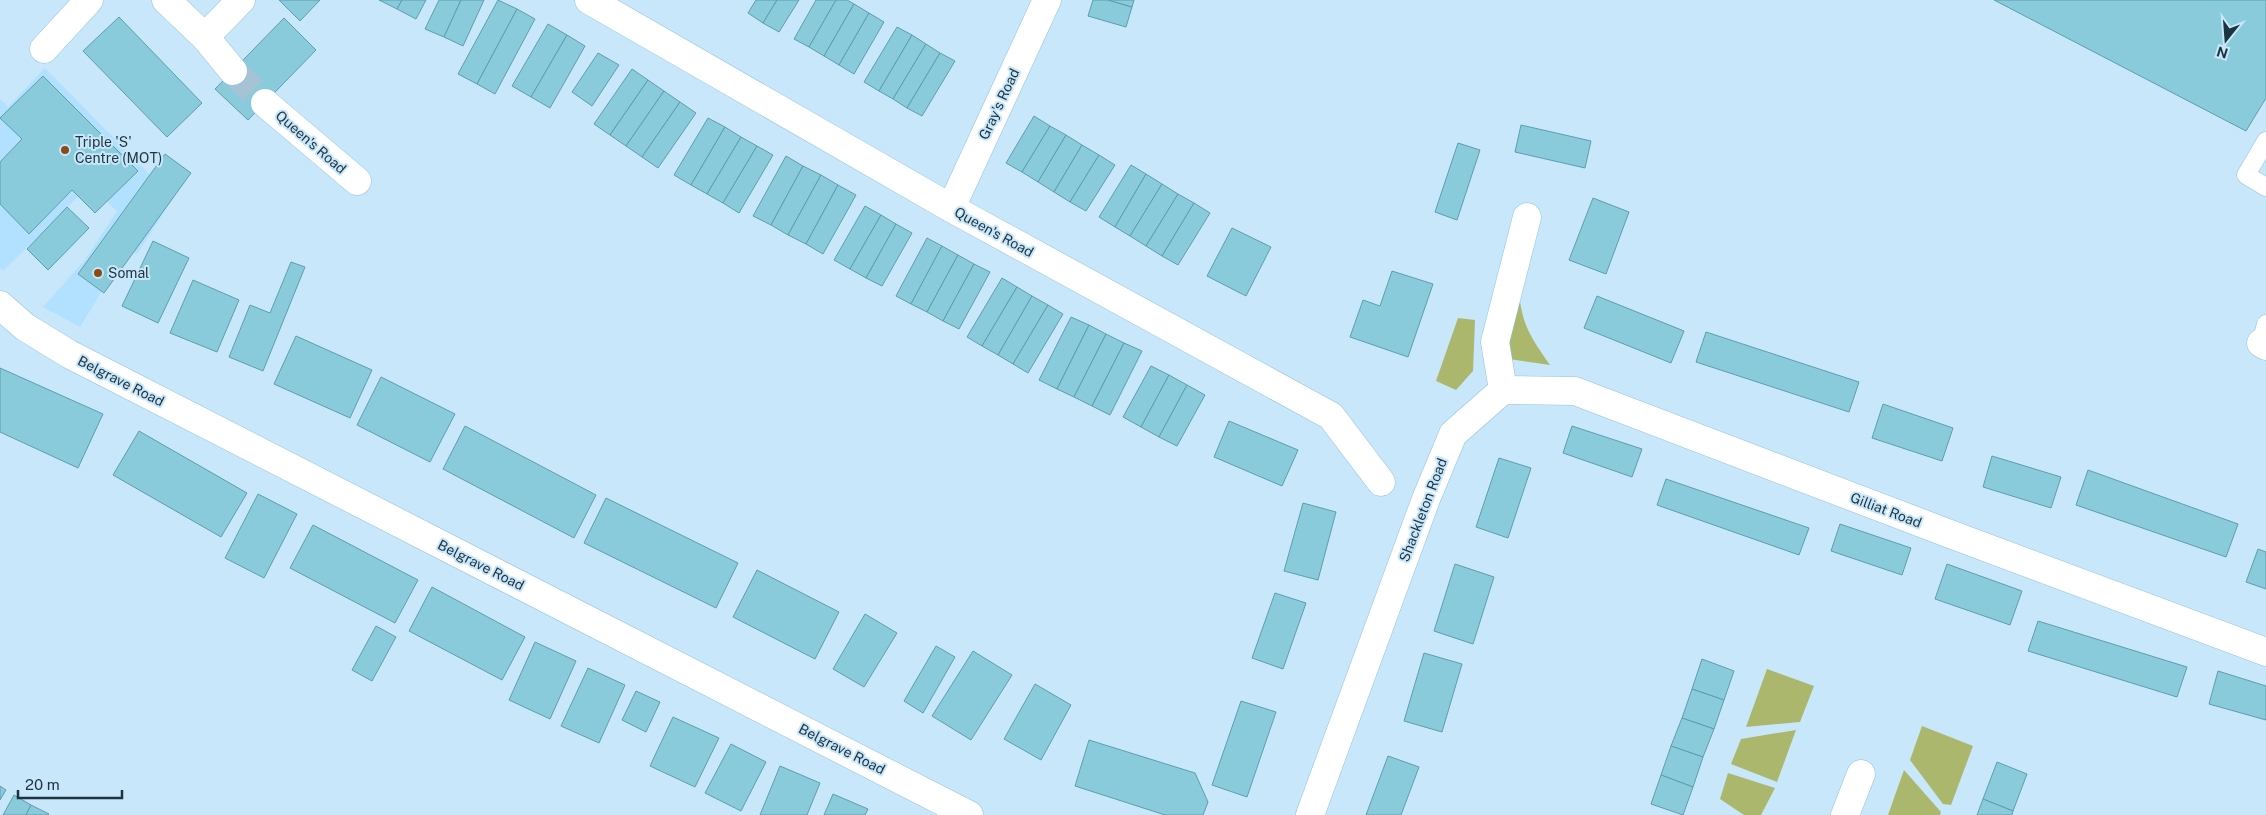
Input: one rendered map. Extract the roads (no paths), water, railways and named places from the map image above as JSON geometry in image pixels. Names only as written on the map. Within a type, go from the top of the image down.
[{"type":"street","points":[[44,49],[89,0]]},
{"type":"street","points":[[166,0],[205,37],[233,71]]},
{"type":"street","points":[[205,37],[241,0]]},
{"type":"street","name":"Queen's Road","points":[[589,0],[951,208],[1331,416],[1382,482]]},
{"type":"street","name":"Gray's Road","points":[[951,208],[1047,0]]},
{"type":"street","name":"Queen's Road","points":[[265,103],[357,182]]},
{"type":"street","points":[[1503,390],[1495,342],[1527,218]]},
{"type":"street","name":"Belgrave Road","points":[[0,305],[25,327],[69,354],[969,815]]},
{"type":"street","name":"Gilliat Road","points":[[1503,390],[1575,391],[1959,538],[2266,652]]},
{"type":"street","name":"Shackleton Road","points":[[1310,815],[1422,508],[1453,434],[1503,390]]},
{"type":"street","points":[[1845,815],[1861,774]]},
{"type":"lane","points":[[2266,141],[2246,175],[2266,187]]},
{"type":"tunnel","points":[[233,71],[265,103]]},
{"type":"place","name":"Triple 'S' Centre (MOT)","points":[[65,150]]},
{"type":"place","name":"Somal","points":[[98,273]]}]
